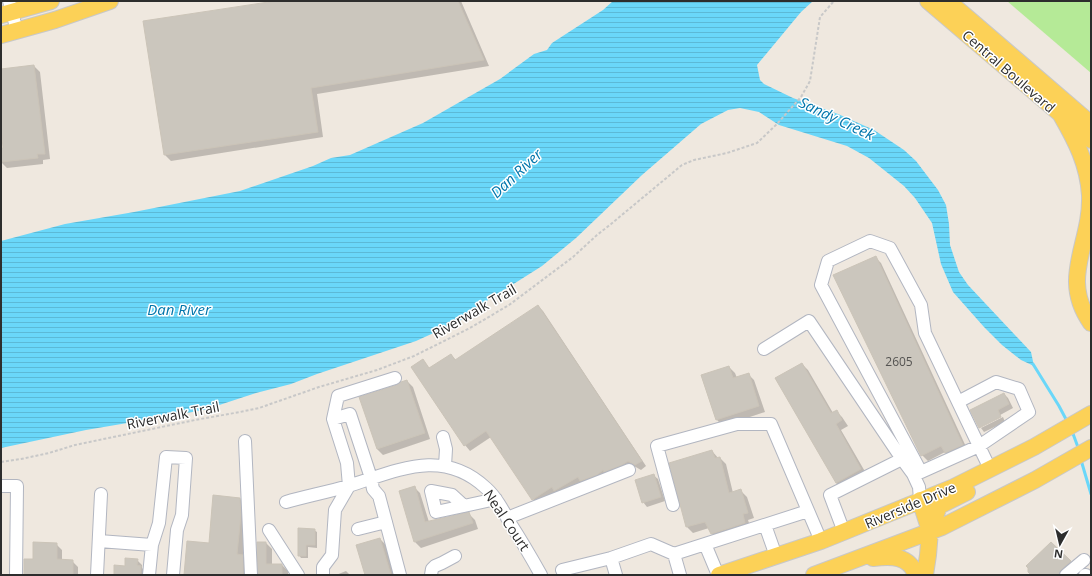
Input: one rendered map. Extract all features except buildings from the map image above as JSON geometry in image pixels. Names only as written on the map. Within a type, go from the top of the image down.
[{"type":"main road","points":[[7,9],[51,1]]},
{"type":"main road","points":[[1,35],[55,20],[110,1]]},
{"type":"main road","name":"Central Boulevard","points":[[928,1],[1065,110],[1091,124]]},
{"type":"main road","name":"Central Boulevard","points":[[948,1],[1065,110],[1091,140]]},
{"type":"main road","points":[[1091,114],[1065,110],[1084,162],[1088,180],[1090,212],[1088,229],[1077,269],[1076,282],[1081,304],[1091,323]]},
{"type":"main road","name":"Riverside Drive","points":[[718,575],[751,570],[776,556],[821,541],[954,487],[1034,447],[1059,438],[1087,422],[1091,410]]},
{"type":"main road","points":[[925,575],[930,531],[939,506],[981,485],[1059,438]]},
{"type":"main road","points":[[821,574],[942,527],[1068,462],[1091,448]]},
{"type":"main road","points":[[920,500],[930,531]]},
{"type":"main road","points":[[857,559],[887,556],[900,558],[909,563],[916,575]]},
{"type":"street","points":[[7,9],[17,31]]},
{"type":"street","points":[[920,500],[917,473],[821,285],[828,261],[870,241],[890,248],[920,306],[925,333],[990,469]]},
{"type":"street","points":[[764,349],[809,321],[902,459],[917,473]]},
{"type":"street","points":[[323,575],[323,568],[332,555],[335,510],[349,486],[348,463],[333,419],[338,396],[395,378]]},
{"type":"street","points":[[917,473],[979,446],[1029,412],[1019,389],[996,382],[958,402]]},
{"type":"street","points":[[333,419],[350,414],[371,478],[373,489],[379,496],[400,575]]},
{"type":"street","points":[[673,505],[657,446],[736,424],[771,424],[821,541]]},
{"type":"street","points":[[443,437],[446,449],[445,466]]},
{"type":"street","points":[[246,441],[251,575]]},
{"type":"street","points":[[149,575],[152,544],[159,523],[166,457],[186,458],[182,515],[177,530],[173,575]]},
{"type":"street","points":[[348,463],[364,458]]},
{"type":"street","points":[[844,532],[830,495],[902,459]]},
{"type":"street","name":"Neal Court","points":[[286,502],[349,486],[371,478],[416,466],[426,464],[445,466],[462,471],[486,488],[496,500],[541,575]]},
{"type":"street","points":[[507,518],[629,470]]},
{"type":"street","points":[[1,486],[17,486],[16,575]]},
{"type":"street","points":[[97,575],[101,494]]},
{"type":"street","points":[[464,506],[496,500]]},
{"type":"street","points":[[562,570],[611,558],[651,544],[674,554],[808,511]]},
{"type":"street","points":[[358,529],[386,522]]},
{"type":"street","points":[[765,525],[776,556]]},
{"type":"street","points":[[269,530],[298,575]]},
{"type":"street","points":[[99,540],[152,544]]},
{"type":"street","points":[[705,544],[718,575]]},
{"type":"street","points":[[674,554],[680,575]]},
{"type":"street","points":[[431,575],[432,569],[435,566],[442,564],[455,556]]},
{"type":"street","points":[[611,558],[616,575]]},
{"type":"street","points":[[1066,575],[1084,570]]},
{"type":"street","points":[[1073,575],[1084,570]]},
{"type":"path","name":"Riverwalk Trail","points":[[1,462],[48,453],[75,445],[240,412],[275,402],[319,386],[377,370],[414,356],[470,328],[509,305],[545,279],[573,257],[597,234],[682,165],[694,160],[742,149],[757,142],[777,124],[801,97],[810,81],[820,17],[834,1]]},
{"type":"green space","points":[[1007,1],[1091,1],[1091,73]]},
{"type":"water","name":"Dan River","points":[[613,1],[813,1],[801,12],[757,65],[760,80],[764,84],[793,98],[838,114],[874,130],[904,150],[916,161],[938,190],[946,205],[950,245],[959,272],[968,285],[1031,352],[1034,366],[1021,360],[1002,345],[953,292],[941,264],[932,223],[915,198],[904,186],[869,158],[847,146],[779,125],[759,112],[740,108],[728,110],[701,124],[642,175],[576,238],[542,266],[488,300],[460,321],[416,341],[291,384],[256,393],[204,410],[86,430],[1,448],[1,241],[65,224],[240,191],[313,166],[331,158],[350,155],[423,123],[500,79],[534,54],[547,50],[552,43],[603,10]]},
{"type":"waterway","name":"Sandy Creek","points":[[1033,364],[1068,423]]},
{"type":"waterway","name":"Sandy Creek","points":[[1072,431],[1079,450]]},
{"type":"waterway","name":"Sandy Creek","points":[[1081,460],[1091,494]]}]
